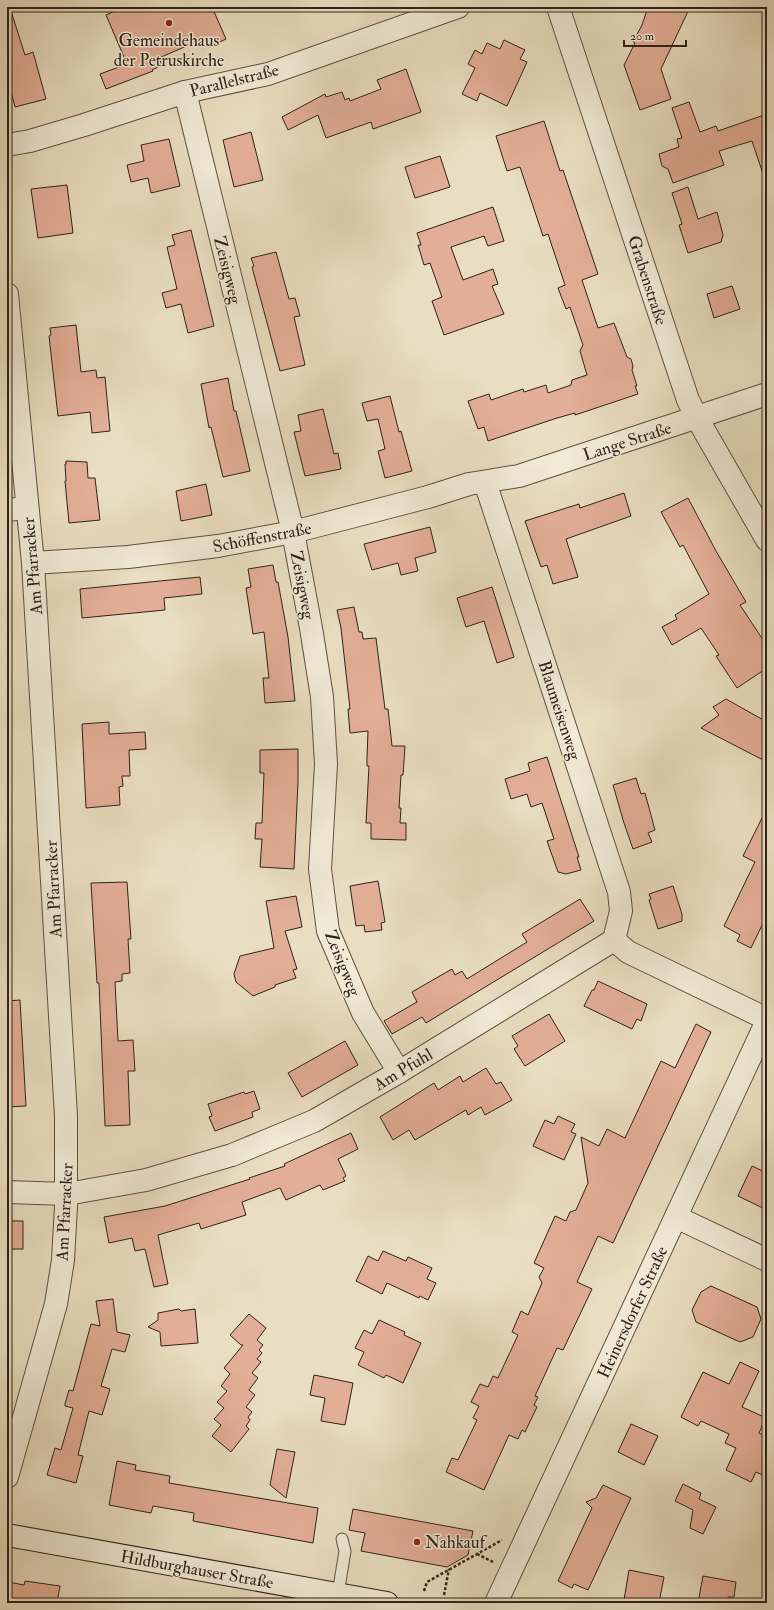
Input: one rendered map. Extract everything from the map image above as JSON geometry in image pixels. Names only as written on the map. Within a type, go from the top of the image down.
[{"type":"street","name":"Parallelstraße","points":[[7,144],[30,141],[185,92],[268,74],[458,7]]},
{"type":"street","name":"Grabenstraße","points":[[558,7],[688,400],[767,540]]},
{"type":"street","name":"Zeisigweg","points":[[185,92],[292,532],[311,628],[322,697],[326,764],[320,869],[328,931],[363,1013],[399,1072]]},
{"type":"street","name":"Am Pfarracker","points":[[7,294],[17,509],[33,564],[66,1108],[67,1194],[63,1260],[56,1304],[7,1477]]},
{"type":"street","name":"Lange Straße","points":[[485,482],[519,476],[767,394]]},
{"type":"street","name":"Schöffenstraße","points":[[33,564],[128,557],[218,546],[292,532],[428,497],[469,484],[485,482]]},
{"type":"street","name":"Blaumeisenweg","points":[[485,482],[619,892],[622,912],[614,940]]},
{"type":"street","points":[[614,940],[628,952],[767,1020]]},
{"type":"street","name":"Am Pfuhl","points":[[7,1192],[67,1194],[146,1180],[232,1155],[314,1120],[399,1072],[614,940]]},
{"type":"street","name":"Heinersdorfer Straße","points":[[496,1603],[767,1020]]},
{"type":"street","points":[[676,1217],[767,1260]]},
{"type":"street","name":"Hildburghauser Straße","points":[[7,1536],[387,1603]]},
{"type":"lane","points":[[338,1594],[345,1551],[342,1539]]},
{"type":"path","points":[[424,1591],[427,1582],[502,1540],[506,1542]]},
{"type":"path","points":[[477,1554],[496,1563]]},
{"type":"path","points":[[444,1595],[449,1569]]},
{"type":"path","points":[[460,1603],[461,1598]]},
{"type":"building","points":[[123,7],[212,7],[226,39],[209,47],[205,38],[159,58],[162,65],[152,70],[153,71],[106,89],[100,74],[127,64],[106,15]]},
{"type":"building","points":[[648,7],[690,7],[661,69],[671,99],[640,110],[624,65],[635,43],[633,42],[642,25]]},
{"type":"building","points":[[7,11],[11,11],[25,55],[33,52],[46,99],[15,107],[7,76]]},
{"type":"building","points":[[504,40],[525,50],[520,59],[527,62],[507,106],[480,93],[477,101],[462,94],[475,68],[468,64],[475,50],[482,54],[487,43],[500,49]]},
{"type":"building","points":[[406,69],[421,112],[373,129],[371,122],[326,138],[318,115],[288,130],[282,117],[325,94],[326,97],[342,92],[345,100],[349,98],[350,101],[381,89],[377,80]]},
{"type":"building","points":[[689,102],[700,132],[716,126],[718,131],[767,114],[767,177],[764,177],[752,141],[719,151],[724,165],[673,183],[668,169],[662,166],[659,154],[679,147],[677,139],[682,138],[672,108]]},
{"type":"building","points":[[544,121],[560,171],[563,170],[598,274],[582,280],[598,328],[614,323],[627,357],[631,359],[633,366],[632,370],[637,386],[635,386],[638,394],[575,415],[575,413],[557,418],[488,441],[484,427],[478,429],[468,401],[489,394],[491,400],[523,389],[524,392],[546,385],[548,393],[571,385],[572,380],[587,375],[580,351],[583,345],[570,307],[566,309],[558,288],[565,285],[548,234],[543,236],[520,167],[507,171],[496,136]]},
{"type":"building","points":[[251,132],[263,180],[234,187],[223,140]]},
{"type":"building","points":[[169,139],[180,186],[151,193],[148,178],[131,182],[127,165],[144,161],[141,145]]},
{"type":"building","points":[[440,156],[450,187],[415,198],[405,167]]},
{"type":"building","points":[[67,185],[73,233],[38,238],[31,189]]},
{"type":"building","points":[[688,187],[698,219],[717,212],[723,235],[721,242],[688,253],[679,225],[682,224],[672,193]]},
{"type":"building","points":[[493,207],[504,241],[488,246],[484,236],[451,247],[463,280],[493,269],[498,284],[492,286],[504,314],[444,335],[432,301],[442,297],[430,263],[424,265],[418,245],[421,245],[417,233]]},
{"type":"building","points":[[191,230],[214,326],[188,333],[181,304],[166,308],[162,293],[177,289],[167,247],[175,245],[172,235]]},
{"type":"building","points":[[276,252],[289,299],[295,298],[300,316],[294,317],[305,365],[280,371],[252,267],[254,266],[251,258]]},
{"type":"building","points":[[732,286],[740,309],[714,318],[707,294]]},
{"type":"building","points":[[76,325],[81,372],[96,370],[97,378],[105,377],[110,431],[92,433],[90,412],[58,416],[49,336],[51,335],[50,328]]},
{"type":"building","points":[[228,378],[234,411],[236,411],[250,471],[223,477],[211,427],[209,428],[201,384]]},
{"type":"building","points":[[390,396],[399,432],[401,431],[412,471],[385,478],[378,451],[385,449],[378,419],[367,421],[362,403]]},
{"type":"building","points":[[323,409],[334,454],[338,453],[341,469],[305,476],[294,432],[301,431],[298,415]]},
{"type":"building","points":[[66,461],[87,462],[88,478],[95,478],[100,520],[69,523],[65,481]]},
{"type":"building","points":[[206,484],[212,515],[181,521],[176,491]]},
{"type":"building","points":[[624,493],[631,516],[566,539],[578,577],[553,584],[547,565],[541,567],[525,521],[579,504],[580,508]]},
{"type":"building","points":[[688,498],[716,551],[746,602],[740,605],[767,646],[767,668],[737,688],[716,656],[719,655],[701,628],[672,645],[662,627],[677,619],[675,615],[709,594],[683,545],[680,547],[661,512]]},
{"type":"building","points":[[430,527],[436,552],[415,558],[418,571],[401,575],[398,563],[372,570],[364,544]]},
{"type":"building","points":[[273,565],[276,582],[278,582],[288,637],[295,701],[265,703],[263,678],[269,678],[264,632],[253,634],[246,588],[251,587],[248,569]]},
{"type":"building","points":[[200,577],[202,594],[164,598],[165,610],[82,618],[80,589]]},
{"type":"building","points":[[492,587],[514,657],[497,663],[484,621],[466,627],[457,598]]},
{"type":"building","points":[[354,607],[359,632],[362,632],[363,639],[376,638],[385,709],[388,709],[392,746],[405,746],[399,808],[401,808],[400,823],[406,823],[406,840],[371,839],[371,823],[366,823],[369,766],[367,766],[368,731],[350,733],[348,709],[350,709],[341,628],[337,610]]},
{"type":"building","points":[[726,699],[767,722],[767,762],[701,728],[719,715],[713,707]]},
{"type":"building","points":[[109,722],[109,734],[145,732],[146,749],[129,750],[130,776],[122,776],[123,786],[119,787],[120,805],[86,808],[82,724]]},
{"type":"building","points":[[298,749],[294,869],[260,867],[262,839],[255,839],[256,823],[262,823],[264,773],[260,773],[260,750]]},
{"type":"building","points":[[547,757],[579,857],[577,857],[581,870],[566,874],[558,872],[547,841],[554,839],[542,803],[531,807],[527,794],[511,799],[505,779],[530,771],[528,763]]},
{"type":"building","points":[[636,778],[641,794],[645,793],[655,830],[648,833],[652,842],[633,849],[613,785]]},
{"type":"building","points":[[767,808],[767,915],[751,948],[737,941],[740,935],[724,926],[755,862],[743,856]]},
{"type":"building","points":[[378,881],[385,922],[381,923],[382,930],[365,932],[364,925],[356,926],[350,886]]},
{"type":"building","points":[[127,882],[131,939],[128,939],[130,973],[122,974],[122,981],[115,982],[118,1041],[133,1040],[135,1071],[128,1071],[130,1125],[105,1126],[99,983],[97,983],[91,883]]},
{"type":"building","points":[[673,886],[682,914],[682,921],[658,929],[649,900],[651,899],[649,894]]},
{"type":"building","points":[[296,896],[302,927],[285,931],[297,969],[293,970],[296,978],[275,985],[275,987],[253,996],[236,982],[234,974],[240,956],[274,948],[266,901]]},
{"type":"building","points":[[580,899],[594,921],[426,1023],[422,1017],[392,1034],[384,1021],[417,1002],[412,992],[452,969],[455,975],[462,971],[467,979],[527,942],[522,934]]},
{"type":"building","points":[[598,981],[647,1004],[641,1021],[637,1019],[632,1029],[584,1006]]},
{"type":"building","points":[[20,1000],[26,1106],[7,1107],[7,1001]]},
{"type":"building","points":[[549,1014],[565,1041],[525,1066],[514,1049],[518,1046],[512,1036]]},
{"type":"building","points":[[696,1024],[711,1032],[613,1243],[598,1236],[577,1282],[592,1289],[563,1350],[557,1348],[535,1396],[538,1397],[534,1405],[537,1407],[525,1432],[522,1430],[518,1439],[509,1435],[484,1490],[446,1472],[452,1458],[458,1460],[477,1420],[473,1418],[479,1406],[471,1402],[480,1384],[488,1387],[493,1376],[498,1378],[518,1335],[512,1332],[521,1311],[528,1315],[542,1283],[539,1277],[544,1268],[534,1263],[555,1216],[566,1221],[570,1212],[576,1210],[588,1183],[581,1137],[599,1146],[607,1129],[625,1138],[661,1061],[675,1068]]},
{"type":"building","points":[[345,1041],[358,1065],[302,1097],[288,1073]]},
{"type":"building","points":[[486,1068],[496,1084],[501,1082],[512,1100],[485,1115],[481,1107],[468,1115],[466,1110],[415,1140],[409,1130],[393,1140],[380,1117],[434,1083],[438,1090],[460,1076],[463,1082]]},
{"type":"building","points":[[254,1091],[260,1109],[252,1112],[253,1117],[215,1131],[209,1117],[212,1116],[208,1104],[244,1092],[245,1094]]},
{"type":"building","points":[[558,1116],[575,1124],[571,1132],[576,1134],[564,1160],[533,1146],[545,1120],[554,1124]]},
{"type":"building","points":[[351,1133],[358,1149],[338,1159],[346,1176],[343,1178],[345,1181],[323,1190],[320,1185],[286,1200],[280,1188],[242,1202],[246,1215],[201,1229],[199,1223],[158,1235],[168,1284],[154,1287],[145,1249],[135,1251],[132,1238],[109,1243],[104,1217],[165,1206],[250,1179],[249,1178],[285,1166],[284,1164]]},
{"type":"building","points":[[752,1166],[767,1173],[767,1210],[738,1196]]},
{"type":"building","points":[[7,1221],[23,1221],[23,1249],[7,1249]]},
{"type":"building","points":[[383,1251],[406,1261],[408,1257],[432,1268],[427,1279],[436,1283],[428,1300],[420,1296],[419,1298],[387,1283],[382,1294],[356,1281],[368,1256],[378,1261]]},
{"type":"building","points":[[711,1286],[757,1307],[761,1319],[753,1337],[740,1342],[696,1322],[692,1310],[701,1292]]},
{"type":"building","points":[[113,1299],[117,1332],[130,1335],[125,1352],[112,1349],[101,1386],[110,1389],[102,1415],[89,1411],[78,1455],[83,1456],[76,1483],[47,1475],[55,1448],[61,1450],[73,1408],[65,1406],[65,1404],[69,1390],[73,1391],[91,1324],[100,1326],[96,1301]]},
{"type":"building","points":[[179,1309],[181,1311],[195,1309],[198,1343],[161,1346],[160,1332],[148,1327],[158,1320],[158,1313]]},
{"type":"building","points":[[249,1314],[266,1328],[257,1340],[263,1345],[259,1350],[262,1353],[257,1359],[261,1362],[252,1373],[258,1378],[249,1390],[255,1395],[246,1407],[252,1412],[248,1417],[250,1420],[246,1426],[249,1429],[231,1452],[212,1436],[221,1425],[214,1419],[224,1408],[217,1402],[227,1391],[221,1386],[230,1374],[224,1368],[243,1345],[241,1345],[230,1335]]},
{"type":"building","points":[[379,1320],[405,1332],[404,1335],[421,1343],[403,1383],[386,1375],[384,1378],[358,1365],[364,1352],[355,1348],[364,1330],[372,1334]]},
{"type":"building","points":[[740,1362],[759,1371],[742,1407],[766,1418],[759,1433],[767,1437],[767,1477],[756,1472],[751,1482],[726,1470],[736,1448],[725,1443],[729,1434],[701,1421],[698,1426],[681,1417],[703,1372],[729,1384]]},
{"type":"building","points":[[314,1375],[353,1383],[345,1425],[321,1421],[325,1398],[310,1395]]},
{"type":"building","points":[[631,1424],[658,1436],[644,1465],[618,1452]]},
{"type":"building","points":[[277,1449],[295,1452],[286,1498],[270,1485]]},
{"type":"building","points":[[117,1461],[136,1465],[135,1470],[170,1476],[169,1483],[318,1508],[313,1543],[193,1521],[194,1513],[153,1506],[151,1513],[109,1505]]},
{"type":"building","points":[[683,1484],[701,1493],[699,1499],[716,1507],[703,1534],[690,1528],[693,1510],[675,1501]]},
{"type":"building","points":[[603,1485],[631,1498],[588,1590],[574,1584],[572,1588],[558,1581],[592,1508],[586,1502],[596,1498]]},
{"type":"building","name":"Nahkauf","points":[[353,1509],[473,1531],[468,1555],[447,1567],[361,1551],[365,1533],[349,1530]]},
{"type":"building","points":[[629,1570],[664,1577],[659,1603],[641,1603],[624,1600]]},
{"type":"building","points":[[703,1576],[736,1582],[734,1597],[728,1597],[727,1603],[698,1603]]},
{"type":"building","points":[[25,1581],[60,1586],[57,1603],[7,1603],[9,1582],[24,1585]]},
{"type":"place","name":"Gemeindehaus der Petruskirche","points":[[169,23]]},
{"type":"place","name":"Nahkauf","points":[[417,1542]]}]
